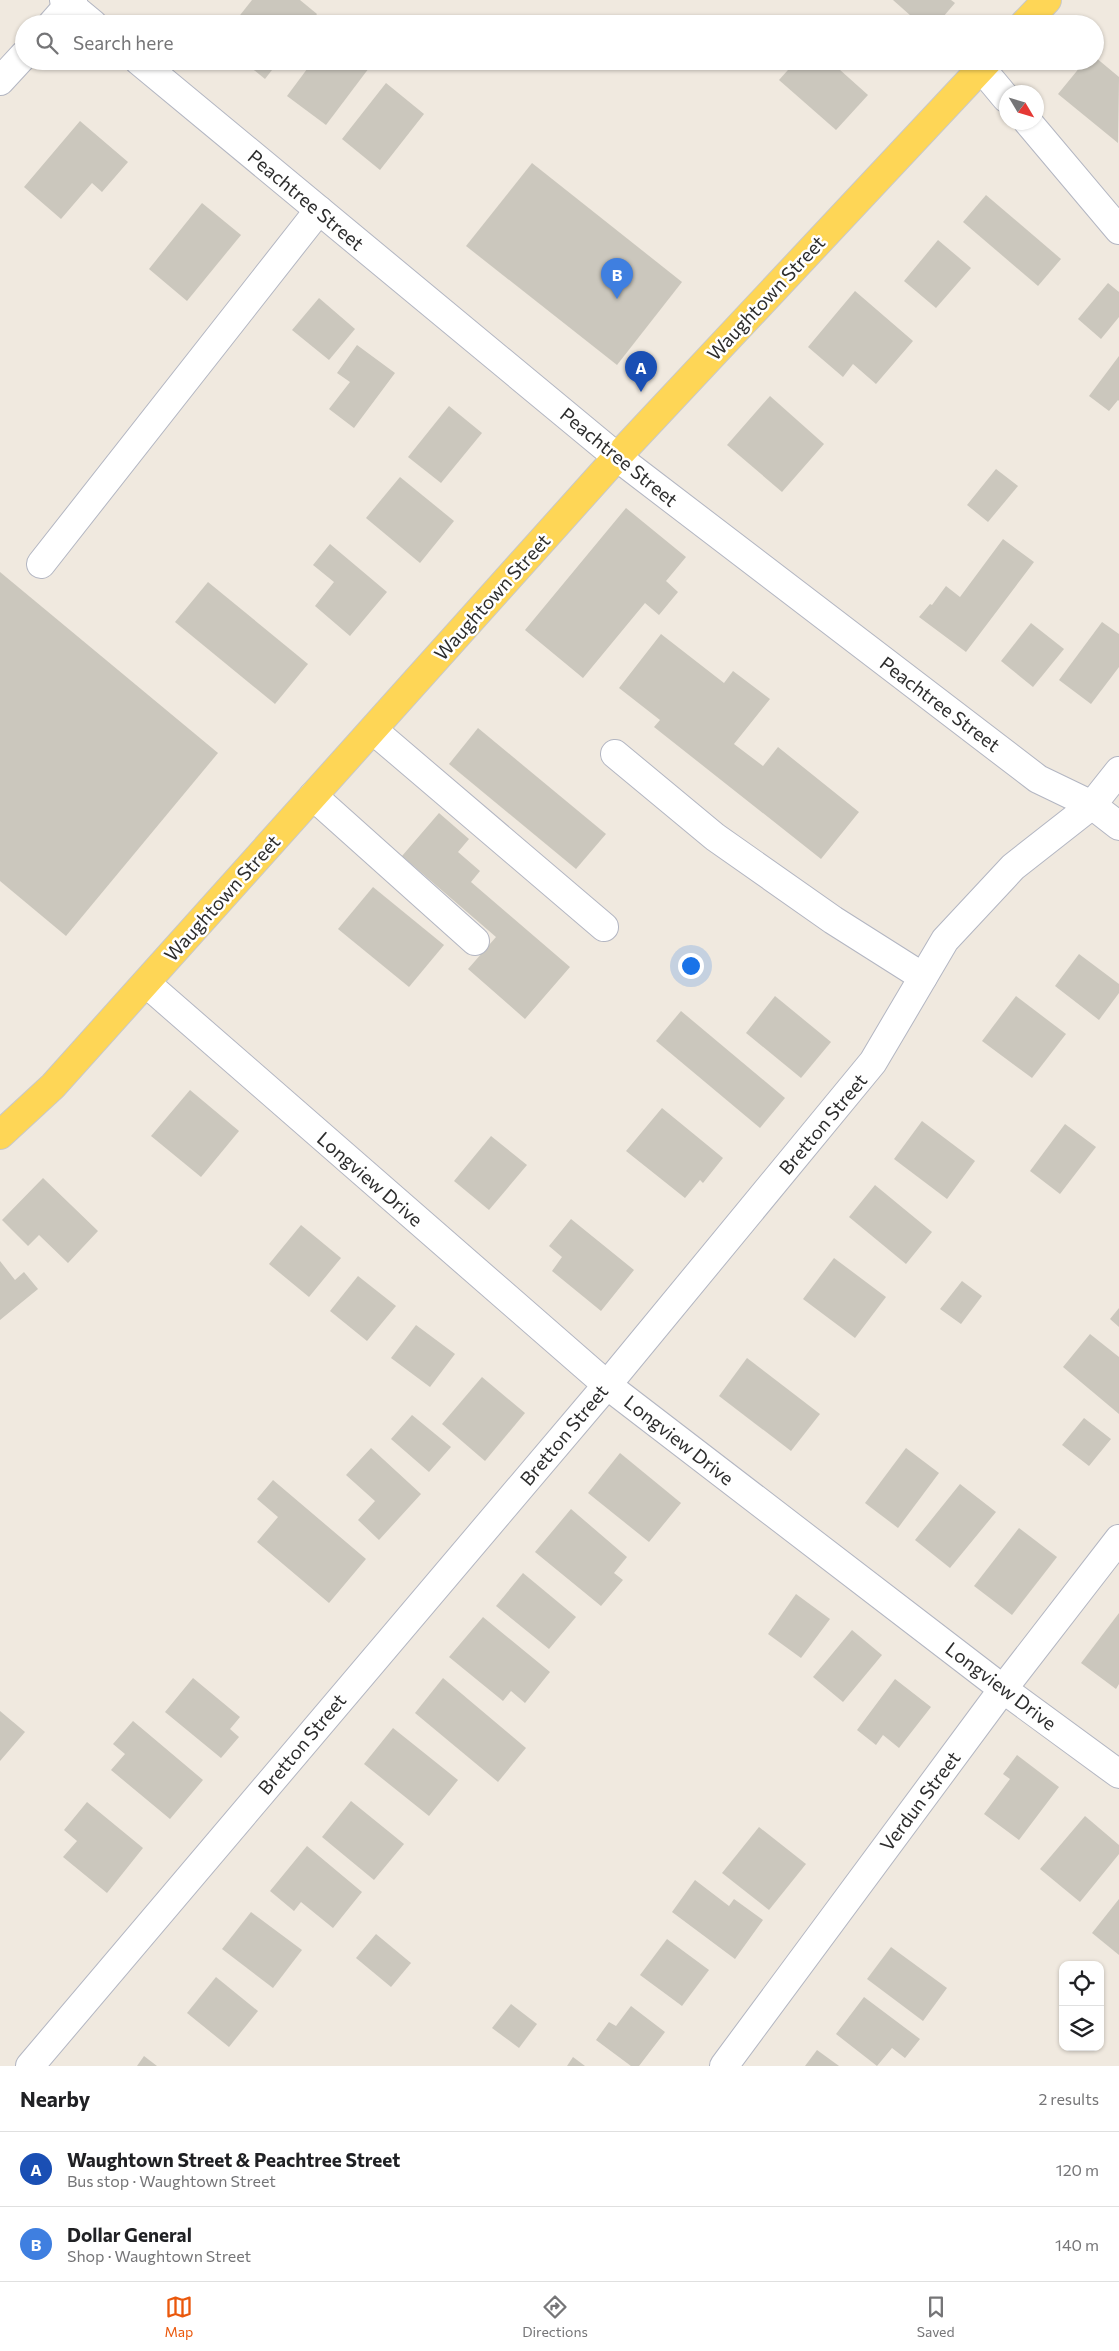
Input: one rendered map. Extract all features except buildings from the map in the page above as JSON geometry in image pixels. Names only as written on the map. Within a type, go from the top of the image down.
[{"type":"main road","points":[[1033,15],[1047,0]]},
{"type":"main road","name":"Waughtown Street","points":[[0,1135],[53,1086],[617,457],[980,70]]},
{"type":"street","points":[[65,7],[78,15]]},
{"type":"street","points":[[0,81],[15,65]]},
{"type":"street","name":"Peachtree Street","points":[[149,70],[617,457],[1038,779],[1092,805],[1119,826]]},
{"type":"street","points":[[988,70],[999,87]]},
{"type":"street","points":[[1035,130],[1119,230]]},
{"type":"street","points":[[41,564],[319,210]]},
{"type":"street","points":[[373,730],[604,926]]},
{"type":"street","points":[[615,754],[715,837],[833,920],[923,977]]},
{"type":"street","name":"Bretton Street","points":[[30,2066],[607,1385],[873,1062],[945,940],[1013,867],[1092,805],[1119,771]]},
{"type":"street","points":[[313,796],[475,941]]},
{"type":"street","name":"Longview Drive","points":[[146,983],[607,1385],[1003,1689],[1119,1774]]},
{"type":"street","name":"Verdun Street","points":[[724,2066],[1003,1689],[1119,1539]]},
{"type":"place","name":"Dollar General","points":[[617,299]]},
{"type":"place","name":"Waughtown Street & Peachtree Street","points":[[641,392]]}]
